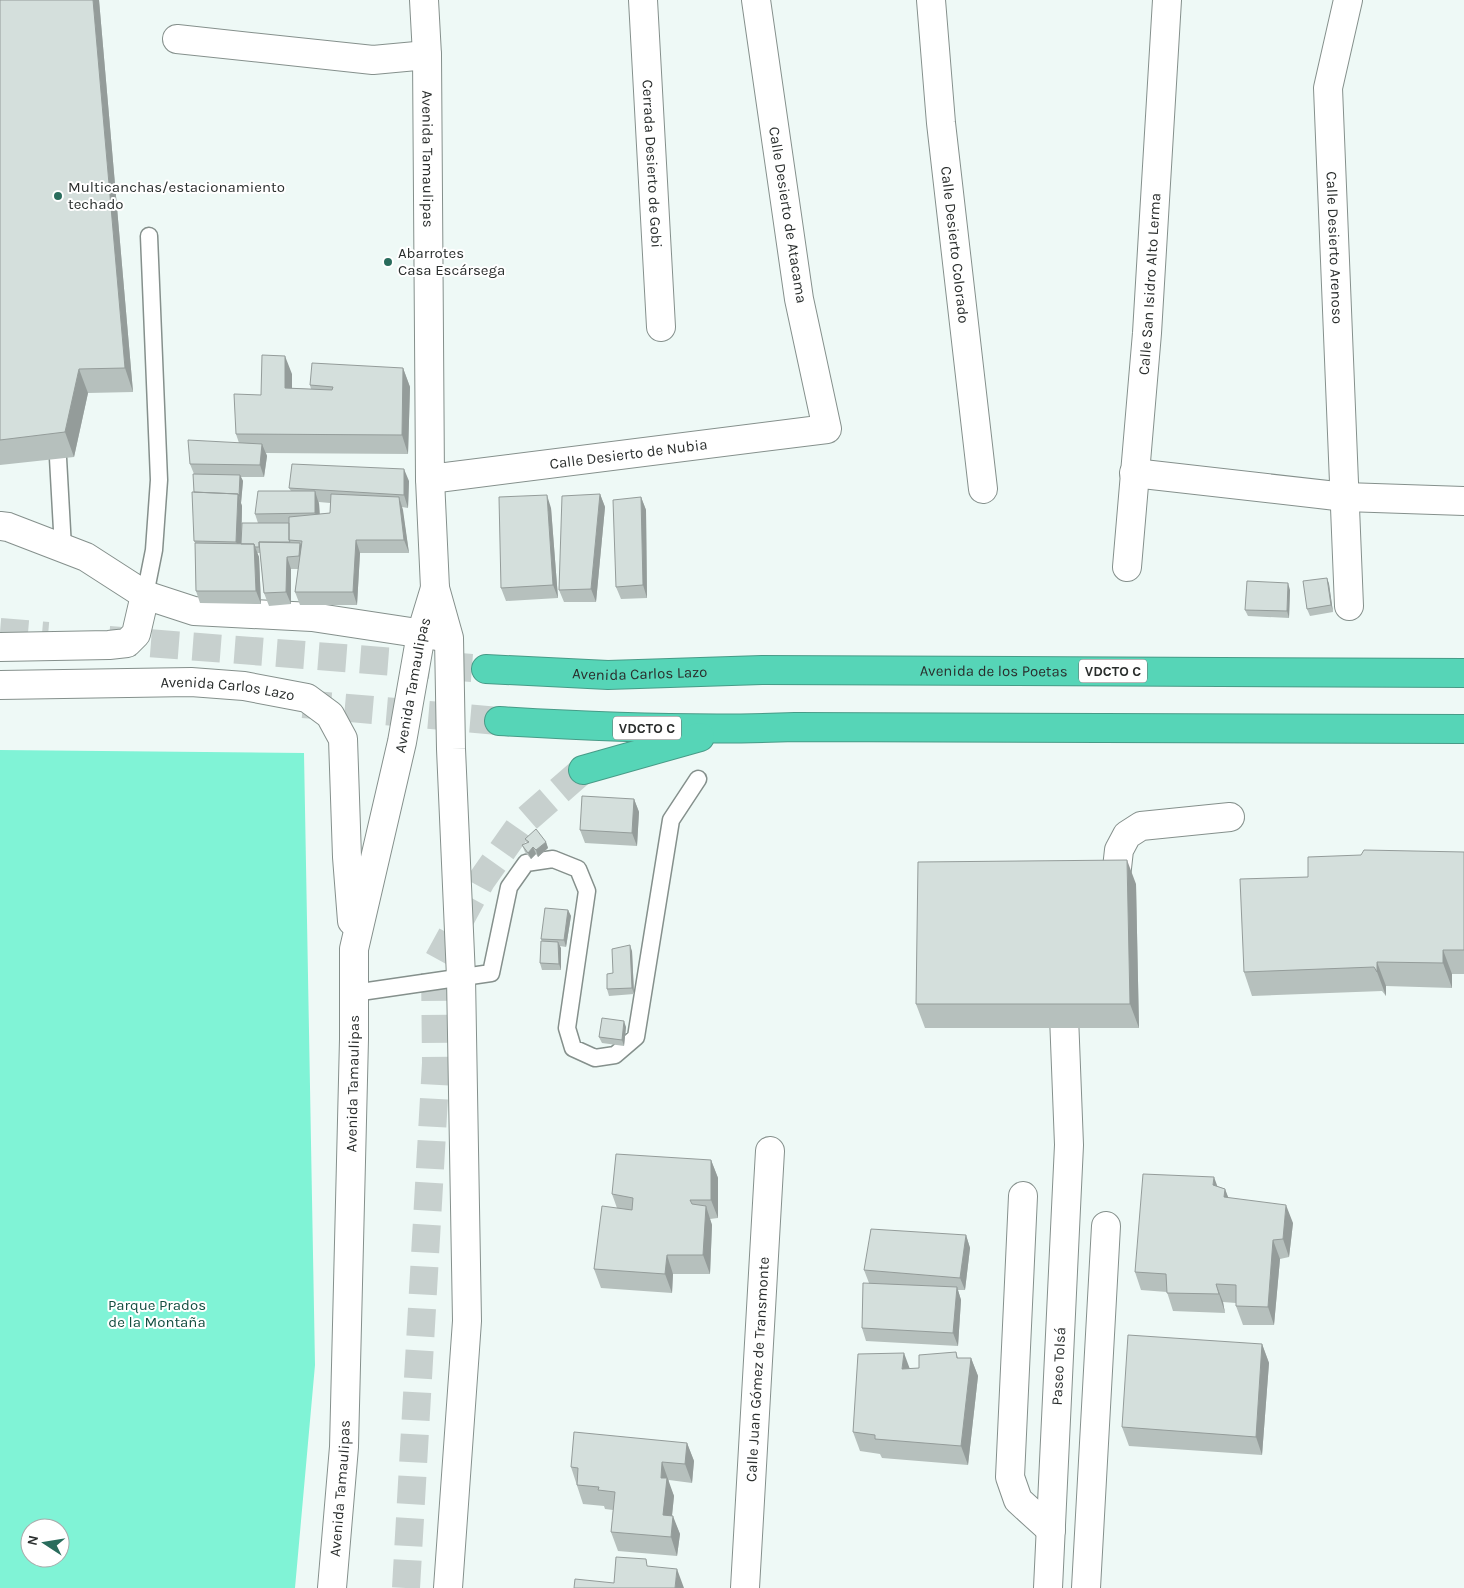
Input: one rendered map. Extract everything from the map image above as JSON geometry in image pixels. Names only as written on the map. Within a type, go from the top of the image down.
[{"type":"highway","name":"Avenida Carlos Lazo","points":[[486,669],[608,675],[762,670]]},
{"type":"highway","name":"Avenida de los Poetas","points":[[762,670],[1464,673]]},
{"type":"highway","name":"VDCTO C","points":[[499,721],[613,728],[727,730],[794,727],[1464,729]]},
{"type":"highway","points":[[583,770],[727,730]]},
{"type":"street","name":"Avenida Tamaulipas","points":[[424,0],[427,55],[430,479],[435,588],[449,638],[451,749],[461,977],[467,1321],[448,1588]]},
{"type":"street","name":"Cerrada Desierto de Gobi","points":[[643,0],[661,327]]},
{"type":"street","name":"Calle Desierto de Atacama","points":[[756,0],[800,300],[827,429]]},
{"type":"street","name":"Calle Desierto Colorado","points":[[930,0],[941,123],[983,489]]},
{"type":"street","name":"Calle San Isidro Alto Lerma","points":[[1127,567],[1147,333],[1167,0]]},
{"type":"street","name":"Calle Desierto Arenoso","points":[[1348,0],[1328,88],[1349,606]]},
{"type":"street","points":[[177,39],[373,60],[427,55]]},
{"type":"street","name":"Calle Desierto de Nubia","points":[[430,479],[827,429]]},
{"type":"street","points":[[1134,473],[1345,497],[1464,501]]},
{"type":"street","points":[[0,526],[8,527],[86,557],[145,595],[194,611],[312,617],[449,638]]},
{"type":"street","name":"Avenida Tamaulipas","points":[[332,1588],[344,1447],[354,949],[402,742],[421,634],[435,588]]},
{"type":"street","points":[[0,647],[109,645],[127,642],[136,634],[145,595]]},
{"type":"street","name":"Avenida Carlos Lazo","points":[[0,685],[191,682],[244,686],[306,698],[330,715],[343,739],[347,857],[354,949]]},
{"type":"street","points":[[1080,884],[1115,886],[1119,850],[1127,835],[1141,826],[1230,817]]},
{"type":"street","name":"Paseo Tolsá","points":[[1048,1588],[1069,1144],[1063,969]]},
{"type":"street","name":"Calle Juan Gómez de Transmonte","points":[[745,1588],[770,1151]]},
{"type":"street","points":[[1023,1196],[1010,1477],[1018,1500],[1051,1530]]},
{"type":"street","points":[[1086,1588],[1106,1226]]},
{"type":"lane","points":[[145,595],[154,550],[159,480],[149,236]]},
{"type":"lane","points":[[58,458],[63,548]]},
{"type":"lane","points":[[354,992],[491,973],[509,887],[526,863],[552,859],[578,869],[587,891],[566,1028],[573,1048],[595,1058],[615,1055],[636,1038],[672,820],[698,779]]},
{"type":"green space","name":"Parque Prados de la Montaña","points":[[0,750],[304,753],[315,1365],[295,1588],[0,1588]]},
{"type":"building","name":"Multicanchas/estacionamiento techado","points":[[0,0],[93,0],[125,368],[79,369],[65,432],[0,440]]},
{"type":"building","points":[[262,355],[285,356],[285,388],[332,390],[333,387],[310,385],[312,363],[403,368],[402,435],[236,434],[234,394],[261,395]]},
{"type":"building","points":[[188,440],[262,444],[260,465],[190,464]]},
{"type":"building","points":[[292,464],[404,469],[404,495],[289,488]]},
{"type":"building","points":[[193,474],[240,475],[239,496],[238,494],[194,492]]},
{"type":"building","points":[[258,491],[315,491],[315,513],[255,514]]},
{"type":"building","points":[[192,492],[238,494],[236,542],[194,541]]},
{"type":"building","points":[[331,494],[399,497],[404,540],[356,540],[353,592],[295,592],[302,541],[289,540],[289,517],[330,513]]},
{"type":"building","points":[[600,494],[591,589],[559,590],[562,496]]},
{"type":"building","points":[[547,495],[553,585],[501,588],[499,497]]},
{"type":"building","points":[[641,497],[643,585],[616,587],[613,500]]},
{"type":"building","points":[[242,523],[289,523],[290,542],[259,542],[259,547],[255,547],[254,544],[241,544]]},
{"type":"building","points":[[259,542],[300,543],[299,556],[287,557],[286,592],[264,593]]},
{"type":"building","points":[[195,543],[254,544],[256,591],[196,591]]},
{"type":"building","points":[[1327,578],[1331,605],[1307,609],[1303,581]]},
{"type":"building","points":[[1247,581],[1288,583],[1287,611],[1245,610]]},
{"type":"building","points":[[582,796],[634,799],[632,833],[580,830]]},
{"type":"building","points":[[536,829],[546,842],[536,850],[533,847],[528,853],[522,845],[529,842],[525,839]]},
{"type":"building","points":[[1364,850],[1464,852],[1464,950],[1443,950],[1443,963],[1377,962],[1377,972],[1374,967],[1244,972],[1240,879],[1308,877],[1308,857],[1361,855]]},
{"type":"building","points":[[1127,860],[1130,1004],[916,1004],[918,862]]},
{"type":"building","points":[[545,908],[568,910],[564,940],[541,939]]},
{"type":"building","points":[[541,941],[558,942],[559,964],[540,963]]},
{"type":"building","points":[[630,945],[632,988],[607,989],[607,974],[613,973],[612,949]]},
{"type":"building","points":[[602,1018],[624,1021],[622,1040],[599,1037]]},
{"type":"building","points":[[616,1154],[711,1160],[711,1200],[690,1200],[692,1204],[706,1206],[703,1255],[667,1255],[665,1274],[594,1269],[602,1206],[632,1210],[633,1198],[612,1194]]},
{"type":"building","points":[[1143,1174],[1214,1177],[1213,1185],[1225,1189],[1224,1197],[1286,1205],[1283,1239],[1273,1240],[1268,1307],[1236,1306],[1236,1285],[1216,1284],[1219,1294],[1167,1293],[1166,1274],[1135,1272]]},
{"type":"building","points":[[871,1229],[966,1235],[960,1278],[864,1270]]},
{"type":"building","points":[[863,1283],[957,1287],[953,1333],[862,1328]]},
{"type":"building","points":[[1128,1335],[1262,1344],[1256,1437],[1122,1427]]},
{"type":"building","points":[[956,1352],[957,1358],[971,1358],[961,1446],[875,1439],[875,1435],[853,1432],[858,1354],[904,1353],[902,1369],[919,1368],[919,1355]]},
{"type":"building","points":[[574,1432],[687,1443],[685,1464],[662,1462],[661,1478],[667,1478],[663,1515],[673,1516],[671,1537],[611,1532],[615,1492],[598,1490],[599,1487],[577,1485],[578,1468],[571,1467]]},
{"type":"building","points":[[616,1557],[646,1559],[647,1566],[677,1569],[675,1588],[574,1588],[575,1579],[614,1583]]},
{"type":"tunnel","points":[[0,632],[48,636]]},
{"type":"tunnel","points":[[109,640],[486,669]]},
{"type":"tunnel","points":[[303,704],[499,721]]},
{"type":"tunnel","points":[[406,1588],[436,1063],[435,966],[481,881],[521,824],[583,770]]},
{"type":"place","name":"Multicanchas/estacionamiento techado","points":[[58,196]]},
{"type":"place","name":"Abarrotes Casa Escársega","points":[[388,262]]}]
